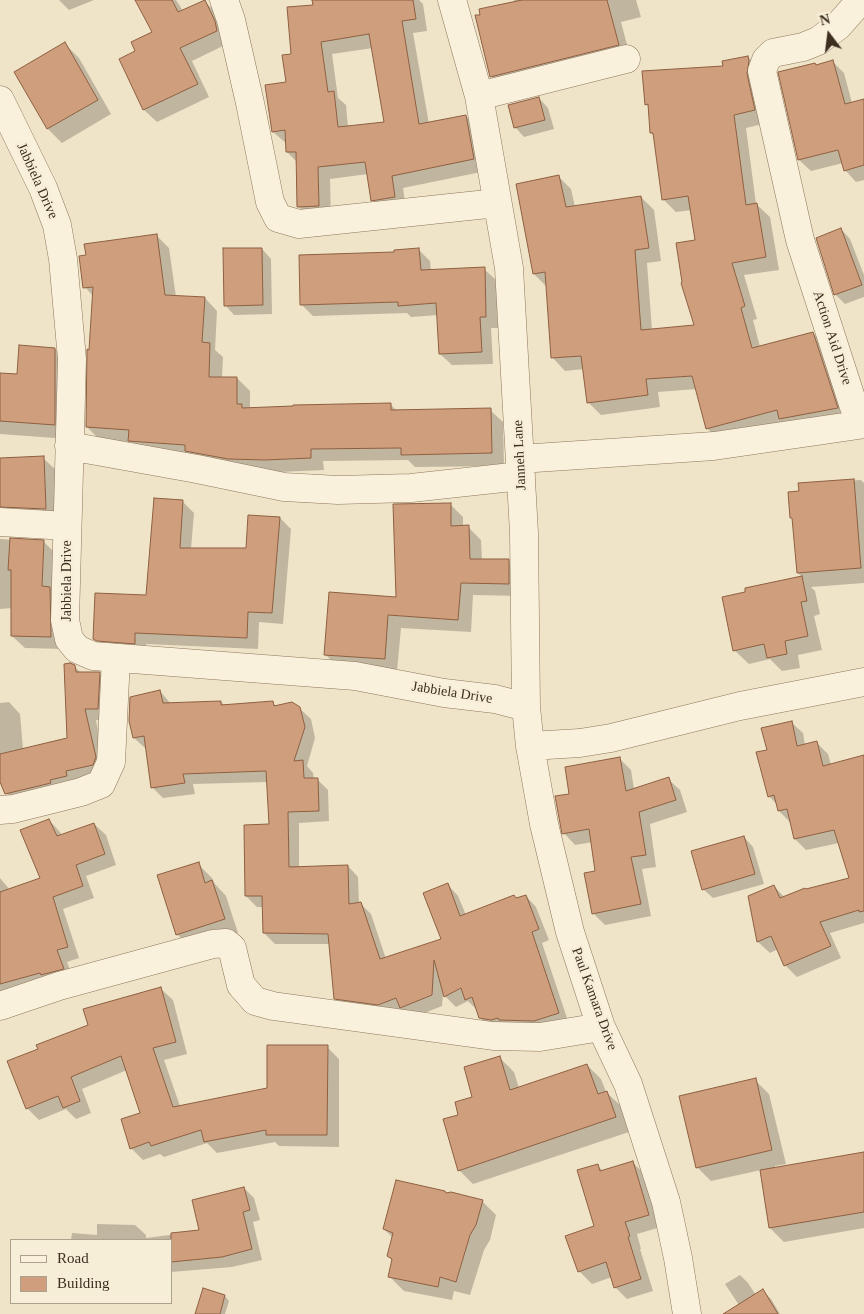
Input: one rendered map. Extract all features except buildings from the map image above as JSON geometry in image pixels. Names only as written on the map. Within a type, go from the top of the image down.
[{"type":"street","points":[[224,0],[231,20],[246,85],[270,202],[278,218],[299,224],[497,203]]},
{"type":"street","name":"Janneh Lane","points":[[452,0],[479,96],[509,268],[524,533],[526,708]]},
{"type":"street","name":"Action Aid Drive","points":[[69,446],[284,487],[329,490],[411,488],[521,468],[714,446],[862,424],[854,407],[800,240],[762,71],[766,60],[774,53],[803,47],[818,41],[838,26],[861,0]]},
{"type":"street","points":[[479,96],[626,59]]},
{"type":"street","name":"Jabbiela Drive","points":[[0,100],[43,188],[57,225],[63,258],[72,359],[65,620],[69,639],[77,649],[93,656],[355,676],[444,693],[495,699],[526,708]]},
{"type":"street","points":[[0,522],[67,526]]},
{"type":"street","points":[[0,810],[13,809],[81,792],[101,784],[111,762],[116,658]]},
{"type":"street","points":[[530,746],[580,743],[612,738],[740,706],[864,682]]},
{"type":"street","name":"Paul Kamara Drive","points":[[526,708],[530,746],[544,824],[568,923],[601,1027],[628,1084],[666,1202],[687,1314]]},
{"type":"street","points":[[0,1006],[69,984],[212,944],[226,943],[232,948],[241,985],[255,1001],[273,1006],[493,1036],[540,1037],[601,1027]]}]
